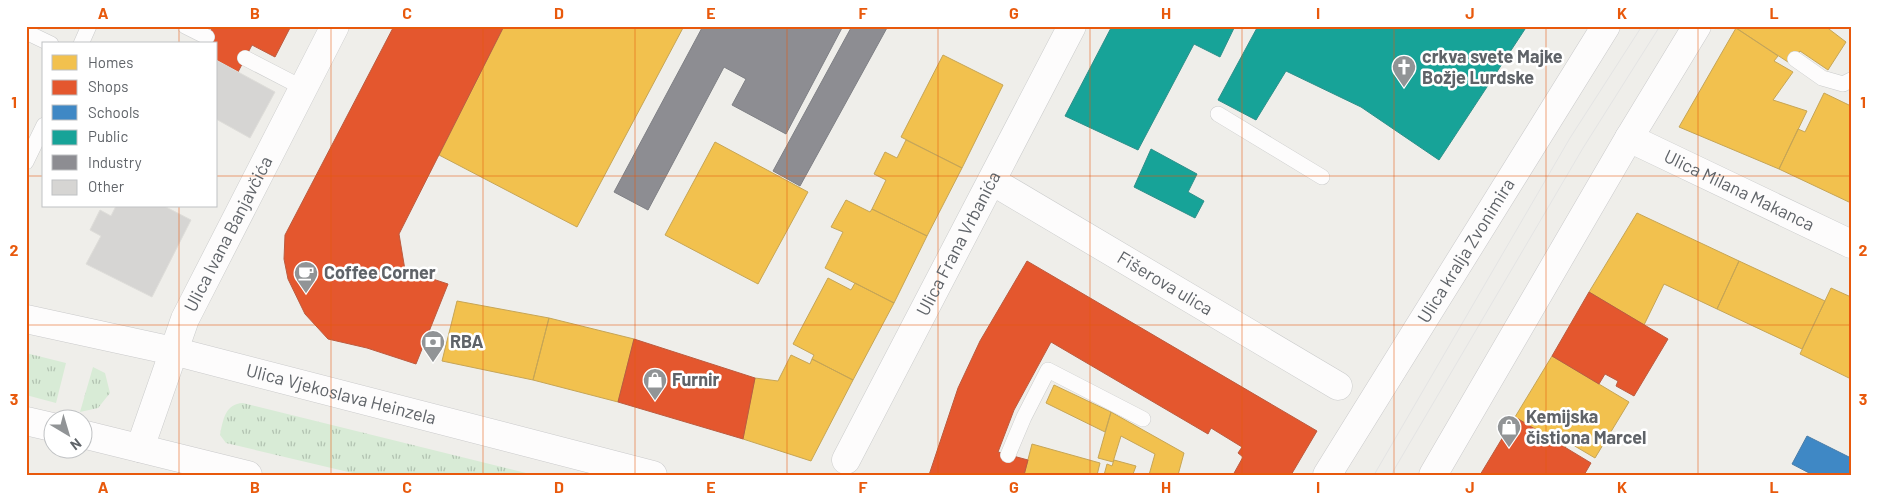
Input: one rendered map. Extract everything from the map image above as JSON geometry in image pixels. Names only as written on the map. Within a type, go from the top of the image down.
[{"type":"main road","name":"Ulica Ivana Banjavčića","points":[[140,448],[185,319],[335,26]]},
{"type":"main road","name":"Ulica Frana Vrbanića","points":[[846,460],[1072,26]]},
{"type":"main road","name":"Ulica kralja Zvonimira","points":[[1327,475],[1606,26]]},
{"type":"main road","points":[[1433,475],[1629,138],[1697,26]]},
{"type":"main road","name":"Ulica Milana Makanca","points":[[1629,138],[1851,244]]},
{"type":"main road","name":"Fišerova ulica","points":[[992,181],[1338,386]]},
{"type":"main road","name":"Ulica Vjekoslava Heinzela","points":[[26,320],[173,351],[653,475]]},
{"type":"main road","points":[[26,421],[42,425]]},
{"type":"main road","points":[[92,436],[242,474]]},
{"type":"lane","points":[[82,42],[89,26]]},
{"type":"lane","points":[[185,26],[207,38]]},
{"type":"lane","points":[[26,32],[47,42]]},
{"type":"lane","points":[[245,58],[303,88]]},
{"type":"lane","points":[[1795,59],[1822,78],[1843,84],[1851,80]]},
{"type":"lane","points":[[1218,114],[1322,177]]},
{"type":"lane","points":[[26,162],[42,129]]},
{"type":"lane","points":[[1008,454],[1048,370],[1143,419]]},
{"type":"green space","points":[[26,353],[66,363],[56,403],[26,395]]},
{"type":"green space","points":[[93,367],[105,373],[110,393],[98,408],[81,408]]},
{"type":"green space","points":[[243,403],[534,475],[361,475],[226,443],[220,435],[226,414],[232,406]]},
{"type":"building: Homes","points":[[504,26],[684,26],[577,227],[439,155]]},
{"type":"building: Homes","points":[[1737,26],[1825,26],[1846,42],[1828,70],[1800,51],[1791,64],[1736,28]]},
{"type":"building: Homes","points":[[1736,28],[1778,56],[1774,61],[1793,72],[1773,100],[1807,111],[1779,169],[1679,127]]},
{"type":"building: Homes","points":[[943,55],[1003,85],[962,168],[901,137]]},
{"type":"building: Homes","points":[[1824,93],[1851,106],[1851,203],[1779,169],[1798,129],[1805,132]]},
{"type":"building: Homes","points":[[906,140],[962,168],[927,236],[872,209],[886,180],[874,174],[885,152],[897,158]]},
{"type":"building: Homes","points":[[715,142],[808,192],[758,284],[665,235]]},
{"type":"building: Homes","points":[[846,200],[870,212],[872,209],[927,236],[894,303],[825,268],[843,232],[831,227]]},
{"type":"building: Homes","points":[[1637,213],[1739,261],[1717,309],[1664,284],[1644,325],[1589,292]]},
{"type":"building: Homes","points":[[1739,261],[1825,301],[1802,349],[1717,309]]},
{"type":"building: Homes","points":[[828,278],[851,290],[855,283],[894,303],[853,380],[812,359],[814,355],[793,344]]},
{"type":"building: Homes","points":[[1831,288],[1851,297],[1851,379],[1800,354]]},
{"type":"building: Homes","points":[[457,301],[549,318],[533,380],[442,361]]},
{"type":"building: Homes","points":[[549,318],[634,339],[618,402],[533,380]]},
{"type":"building: Homes","points":[[791,355],[810,364],[812,359],[853,380],[811,461],[743,439],[755,378],[778,381]]},
{"type":"building: Homes","points":[[1552,356],[1629,402],[1595,458],[1568,442],[1565,448],[1515,417]]},
{"type":"building: Homes","points":[[1054,385],[1111,412],[1105,432],[1046,403]]},
{"type":"building: Homes","points":[[1111,412],[1184,453],[1178,475],[1149,475],[1155,454],[1121,436],[1113,462],[1098,458]]},
{"type":"building: Homes","points":[[1032,444],[1100,463],[1097,475],[1024,475]]},
{"type":"building: Homes","points":[[1114,460],[1136,466],[1133,474],[1137,475],[1104,475],[1107,464],[1112,466]]},
{"type":"building: Shops","points":[[213,26],[291,26],[275,57],[252,45],[238,72],[218,61],[218,42],[205,42]]},
{"type":"building: Shops","points":[[394,26],[504,26],[399,234],[405,270],[448,284],[416,364],[367,348],[328,339],[305,314],[288,279],[284,259],[285,235]]},
{"type":"building: Shops","points":[[1027,261],[1317,431],[1291,475],[1233,475],[1243,457],[1238,453],[1242,447],[1211,428],[1208,434],[1051,342],[1014,410],[998,452],[1028,460],[1024,475],[929,475],[958,388],[980,341]]},
{"type":"building: Shops","points":[[1589,292],[1668,339],[1634,396],[1616,386],[1618,381],[1605,374],[1599,384],[1552,356]]},
{"type":"building: Shops","points":[[634,339],[755,378],[743,439],[618,402]]},
{"type":"building: Shops","points":[[1515,417],[1591,463],[1584,475],[1480,475]]},
{"type":"building: Schools","points":[[1807,436],[1851,458],[1851,475],[1813,475],[1792,464]]},
{"type":"building: Public","points":[[1112,26],[1235,26],[1220,57],[1194,44],[1138,150],[1065,116]]},
{"type":"building: Public","name":"crkva svete Majke Božje Lurdske","points":[[1258,26],[1527,26],[1439,160],[1361,107],[1286,71],[1256,120],[1218,100]]},
{"type":"building: Public","points":[[1151,149],[1197,174],[1188,192],[1204,201],[1195,218],[1134,187]]},
{"type":"building: Industry","points":[[703,26],[843,26],[786,134],[732,105],[746,79],[724,67],[648,210],[614,192]]},
{"type":"building: Industry","points":[[852,26],[888,26],[800,186],[773,171]]},
{"type":"building: Other","points":[[218,61],[275,92],[250,138],[218,120]]},
{"type":"building: Other","points":[[115,208],[168,208],[191,220],[152,297],[86,264],[101,236],[90,230],[100,210],[111,216]]},
{"type":"tram line","points":[[1374,475],[1570,138],[1642,26]]},
{"type":"tram line","points":[[1391,475],[1583,148],[1660,26]]},
{"type":"place","name":"crkva svete Majke Božje Lurdske","points":[[1404,88]]},
{"type":"place","name":"Coffee Corner","points":[[306,294]]},
{"type":"place","name":"RBA","points":[[433,363]]},
{"type":"place","name":"Furnir","points":[[655,401]]},
{"type":"place","name":"Kemijska čistiona Marcel","points":[[1509,448]]}]
